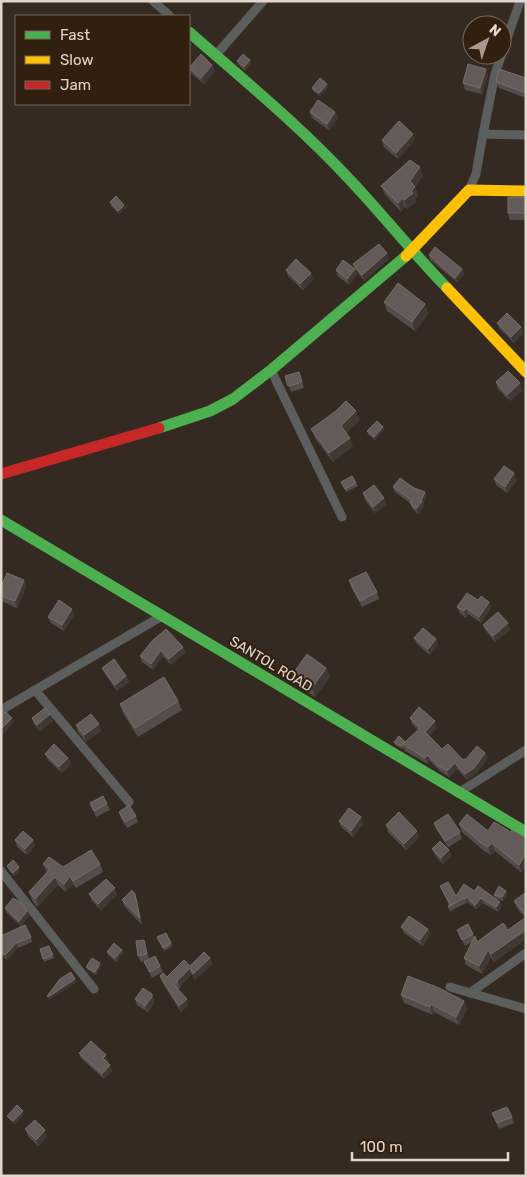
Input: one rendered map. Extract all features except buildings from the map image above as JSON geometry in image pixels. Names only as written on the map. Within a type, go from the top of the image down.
[{"type":"street","points":[[153,1],[169,15]]},
{"type":"street","points":[[215,56],[262,1]]},
{"type":"street","points":[[1,474],[186,420],[210,411],[233,399],[271,370],[412,251],[469,190],[476,174],[482,134],[496,74],[520,1]]},
{"type":"street","points":[[190,33],[298,128],[351,180],[412,251],[526,372]]},
{"type":"street","points":[[482,134],[526,135]]},
{"type":"street","points":[[469,190],[526,191]]},
{"type":"street","points":[[271,370],[342,517]]},
{"type":"street","name":"SANTOL ROAD","points":[[1,520],[526,832]]},
{"type":"street","points":[[1,710],[162,616]]},
{"type":"street","points":[[35,690],[128,802]]},
{"type":"street","points":[[458,793],[526,750]]},
{"type":"street","points":[[1,871],[94,989]]},
{"type":"street","points":[[470,993],[526,953]]},
{"type":"street","points":[[450,986],[526,1009]]},
{"type":"traffic: fast","points":[[190,33],[272,104],[332,161],[447,288]]},
{"type":"traffic: fast","points":[[159,428],[210,411],[233,399],[271,370],[406,256]]},
{"type":"traffic: fast","points":[[1,520],[526,832]]},
{"type":"traffic: slow","points":[[406,256],[469,190],[526,191]]},
{"type":"traffic: slow","points":[[447,288],[526,372]]},
{"type":"traffic: jam","points":[[1,474],[159,428]]}]
